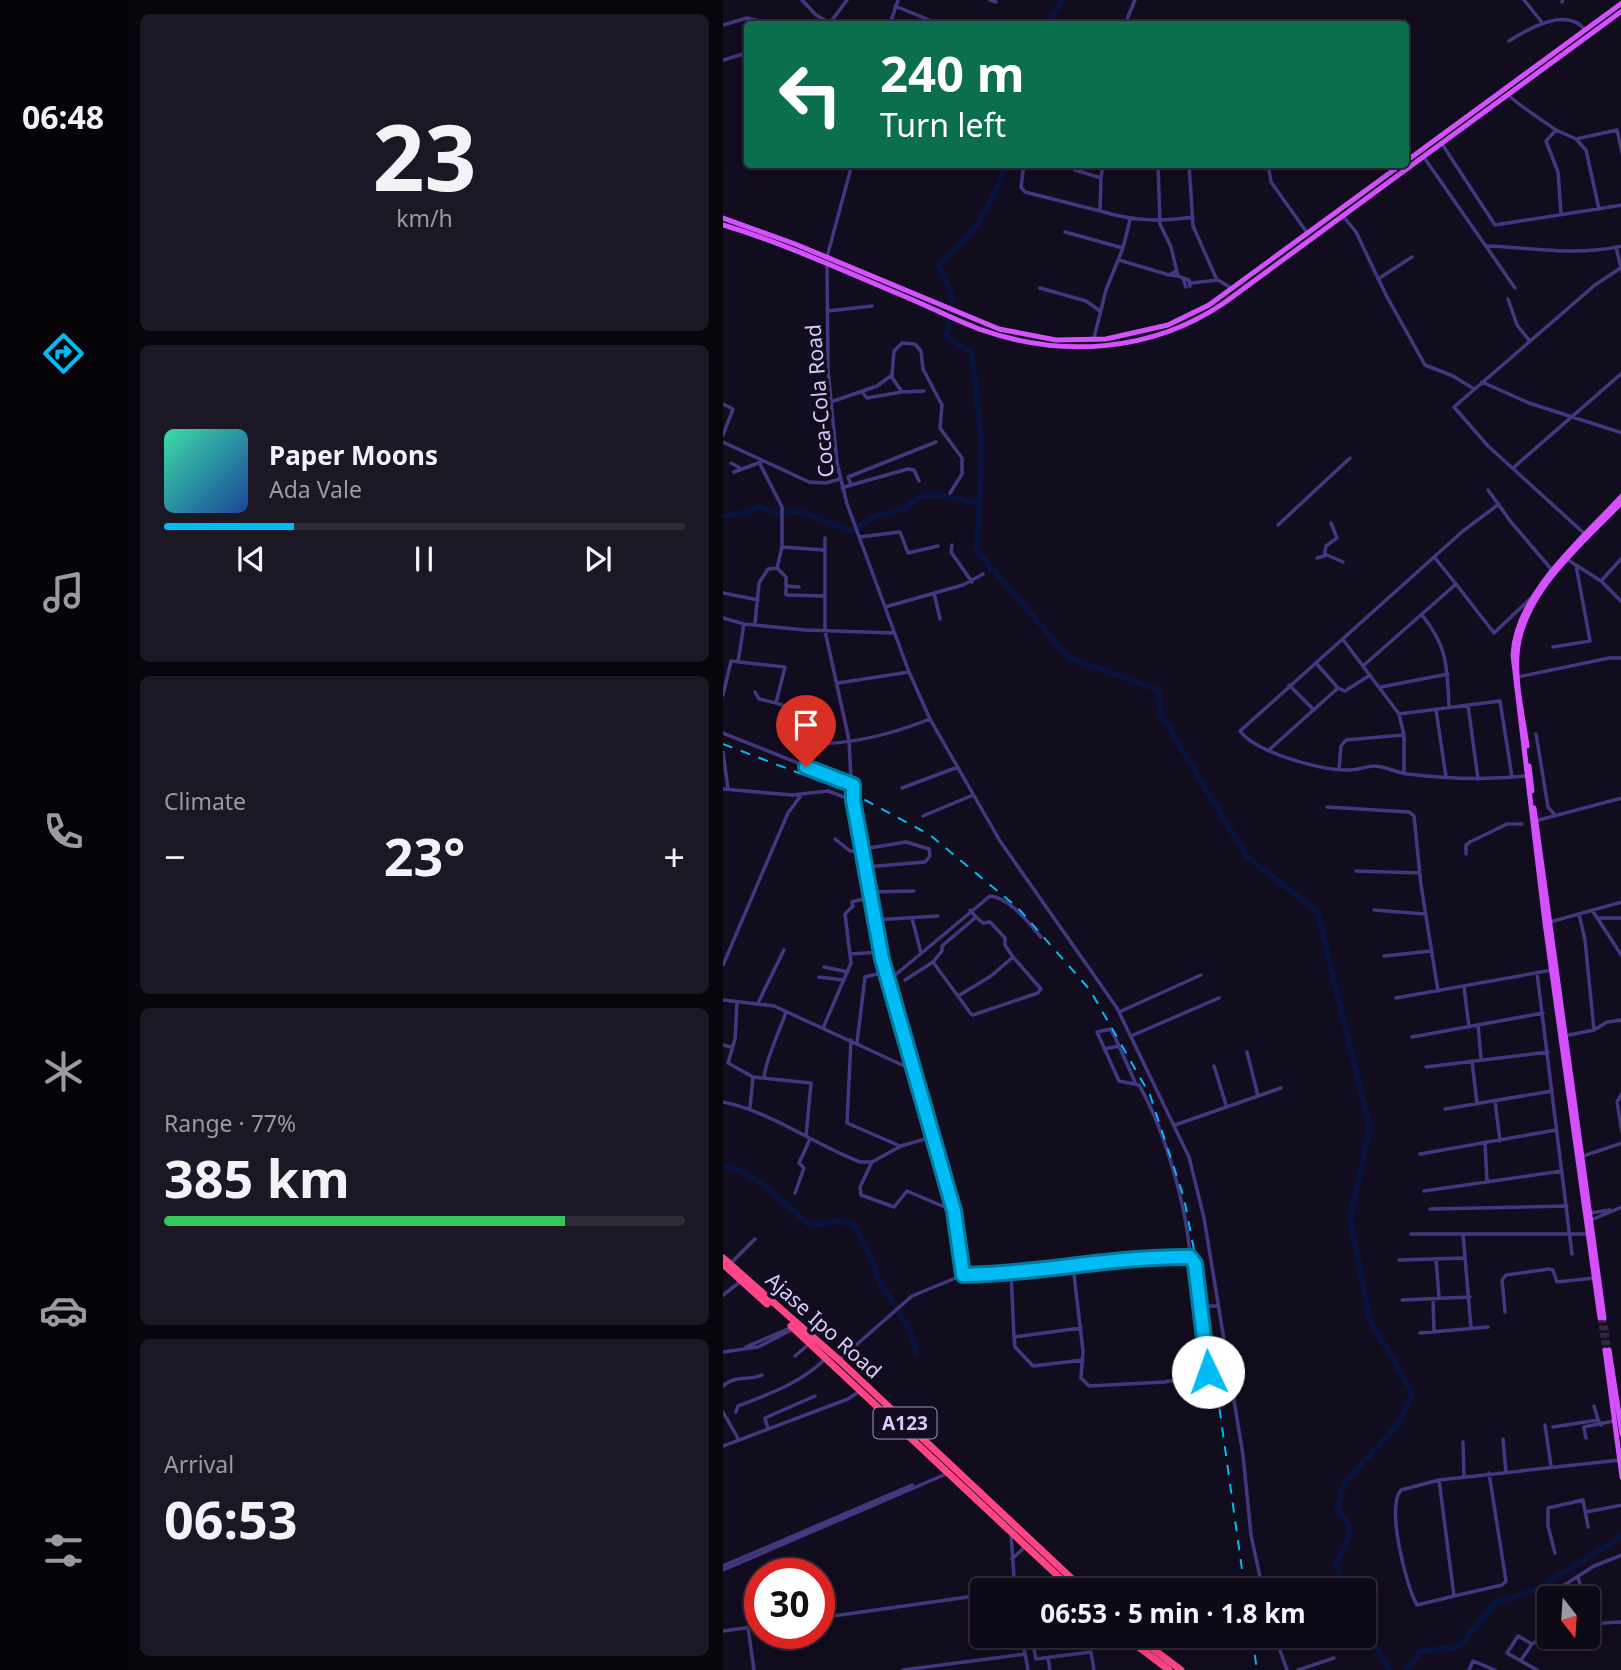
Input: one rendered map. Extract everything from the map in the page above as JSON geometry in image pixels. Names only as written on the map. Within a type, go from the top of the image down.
[{"type":"highway","name":"Ajase Ipo Road","points":[[723,1258],[741,1281],[837,1362],[1071,1578]]},
{"type":"highway","name":"Ajase Ipo Road","points":[[726,1264],[827,1358],[837,1362],[861,1390],[1060,1578]]},
{"type":"highway","points":[[1142,1648],[1169,1670]]},
{"type":"highway","points":[[1146,1648],[1181,1670]]},
{"type":"main road","points":[[1409,159],[1621,3]]},
{"type":"main road","points":[[1409,166],[1621,11]]},
{"type":"main road","points":[[723,218],[912,296],[1018,334],[1056,340],[1093,340],[1138,334],[1168,325],[1196,312],[1232,289],[1397,168]]},
{"type":"main road","points":[[912,296],[959,320],[1015,340],[1055,347],[1103,346],[1156,336],[1209,313],[1407,168]]},
{"type":"main road","points":[[723,225],[827,260]]},
{"type":"main road","points":[[1587,1213],[1602,1318],[1588,1234],[1550,922],[1527,776],[1513,656],[1514,638],[1532,598],[1621,496]]},
{"type":"main road","points":[[1580,1157],[1552,970],[1517,651],[1523,626],[1534,604],[1568,560],[1621,502]]},
{"type":"main road","points":[[1607,1350],[1621,1434]]},
{"type":"main road","points":[[1611,1375],[1621,1477]]},
{"type":"street","points":[[802,0],[827,21]]},
{"type":"street","points":[[833,21],[847,0]]},
{"type":"street","points":[[891,21],[898,0]]},
{"type":"street","points":[[990,0],[996,2]]},
{"type":"street","points":[[1126,21],[1135,0]]},
{"type":"street","points":[[1524,0],[1541,21]]},
{"type":"street","points":[[895,6],[932,21]]},
{"type":"street","points":[[723,25],[747,18],[756,20]]},
{"type":"street","points":[[1509,41],[1541,21],[1576,22],[1585,30]]},
{"type":"street","points":[[723,60],[744,54]]},
{"type":"street","points":[[1508,94],[1534,118],[1576,139],[1586,150],[1599,209]]},
{"type":"street","points":[[1555,130],[1546,141],[1558,172],[1561,214]]},
{"type":"street","points":[[1576,139],[1617,130],[1621,153]]},
{"type":"street","points":[[1442,143],[1495,225],[1529,222],[1621,205]]},
{"type":"street","points":[[1423,156],[1515,288]]},
{"type":"street","name":"Coca-Cola Road","points":[[851,168],[827,260],[831,402],[840,479],[894,633],[930,719],[1000,841],[1119,1012],[1175,1125],[1197,1184],[1243,1455],[1251,1535],[1260,1578]]},
{"type":"street","points":[[1023,168],[1021,187],[1025,192],[1130,220],[1160,221],[1193,217]]},
{"type":"street","points":[[1100,211],[1102,168]]},
{"type":"street","points":[[1158,168],[1160,221],[1176,275]]},
{"type":"street","points":[[1189,168],[1193,217],[1217,281]]},
{"type":"street","points":[[1269,168],[1271,182],[1308,234]]},
{"type":"street","points":[[1075,170],[1101,178]]},
{"type":"street","points":[[1343,216],[1356,232],[1378,279],[1425,365],[1474,388]]},
{"type":"street","points":[[1093,340],[1130,220]]},
{"type":"street","points":[[1065,232],[1123,248]]},
{"type":"street","points":[[1488,246],[1558,249],[1567,253],[1619,246],[1620,270],[1529,341],[1458,402],[1455,410],[1481,439],[1586,535]]},
{"type":"street","points":[[1378,279],[1412,257]]},
{"type":"street","points":[[1119,260],[1176,275],[1189,285],[1217,281],[1232,289]]},
{"type":"street","points":[[1040,288],[1086,301],[1100,311]]},
{"type":"street","points":[[1508,299],[1517,325],[1529,341]]},
{"type":"street","points":[[827,311],[872,306]]},
{"type":"street","points":[[902,392],[891,376],[894,351],[902,343],[915,344],[921,351],[923,369],[942,405],[940,428],[962,458],[962,474],[950,494]]},
{"type":"street","points":[[1513,468],[1621,373]]},
{"type":"street","points":[[831,402],[862,392],[891,376]]},
{"type":"street","points":[[1482,382],[1529,403],[1621,433]]},
{"type":"street","points":[[862,392],[867,398],[924,391]]},
{"type":"street","points":[[723,404],[733,409],[723,435]]},
{"type":"street","points":[[723,442],[761,462],[809,482],[826,483],[840,479]]},
{"type":"street","points":[[851,485],[848,477],[936,442]]},
{"type":"street","points":[[1278,525],[1350,458]]},
{"type":"street","points":[[734,472],[761,462]]},
{"type":"street","points":[[761,462],[782,507],[782,547],[777,568]]},
{"type":"street","points":[[731,463],[740,468]]},
{"type":"street","points":[[843,488],[908,469],[914,470],[920,481]]},
{"type":"street","points":[[1488,490],[1553,572]]},
{"type":"street","points":[[1499,504],[1463,531],[1344,641],[1289,685],[1241,730],[1245,737],[1303,764],[1339,769],[1375,765],[1404,774],[1478,779],[1527,776]]},
{"type":"street","points":[[1324,556],[1326,546],[1337,538],[1331,523]]},
{"type":"street","points":[[859,535],[900,532],[908,553],[938,546]]},
{"type":"street","points":[[825,538],[825,631],[849,740],[853,800],[874,920],[911,1069],[954,1211],[963,1275]]},
{"type":"street","points":[[952,545],[951,552],[971,582]]},
{"type":"street","points":[[782,547],[825,550]]},
{"type":"street","points":[[1317,558],[1324,556],[1343,562]]},
{"type":"street","points":[[1435,558],[1494,633],[1532,598]]},
{"type":"street","points":[[1600,581],[1621,558]]},
{"type":"street","points":[[1568,560],[1600,581],[1621,601]]},
{"type":"street","points":[[1553,647],[1590,641],[1576,565]]},
{"type":"street","points":[[755,624],[761,577],[768,569],[777,568],[785,575],[788,596],[824,596]]},
{"type":"street","points":[[885,607],[971,582],[983,574]]},
{"type":"street","points":[[1363,666],[1456,584]]},
{"type":"street","points":[[786,586],[799,587]]},
{"type":"street","points":[[723,593],[758,600]]},
{"type":"street","points":[[934,593],[940,619]]},
{"type":"street","points":[[1422,615],[1437,634],[1445,652],[1449,707]]},
{"type":"street","points":[[723,618],[744,624],[825,631],[894,633]]},
{"type":"street","points":[[738,662],[744,624]]},
{"type":"street","points":[[1344,641],[1399,714],[1404,735],[1404,774]]},
{"type":"street","points":[[1518,677],[1609,658],[1621,658]]},
{"type":"street","points":[[723,695],[728,665],[738,662],[785,667],[776,703]]},
{"type":"street","points":[[1316,663],[1338,688],[1345,691],[1371,674]]},
{"type":"street","points":[[837,683],[909,672]]},
{"type":"street","points":[[1381,687],[1448,674]]},
{"type":"street","points":[[1289,685],[1314,710]]},
{"type":"street","points":[[1270,749],[1338,688]]},
{"type":"street","points":[[755,692],[759,699],[802,712],[807,744],[891,735],[930,719]]},
{"type":"street","points":[[1399,714],[1502,702],[1512,777]]},
{"type":"street","points":[[1468,705],[1478,779]]},
{"type":"street","points":[[1436,710],[1446,777]]},
{"type":"street","points":[[723,733],[853,785]]},
{"type":"street","points":[[1536,734],[1548,807],[1556,815]]},
{"type":"street","points":[[1339,769],[1341,746],[1346,740],[1404,735]]},
{"type":"street","points":[[723,752],[726,789],[792,795],[828,791],[853,800]]},
{"type":"street","points":[[901,789],[958,767]]},
{"type":"street","points":[[723,965],[752,894],[795,802],[802,794]]},
{"type":"street","points":[[792,795],[795,802]]},
{"type":"street","points":[[923,816],[973,795]]},
{"type":"street","points":[[1534,821],[1621,798]]},
{"type":"street","points":[[1327,807],[1413,813],[1419,873],[1438,991]]},
{"type":"street","points":[[1466,854],[1466,845],[1470,842],[1507,824],[1522,824]]},
{"type":"street","points":[[835,839],[850,851],[914,843],[929,849],[930,856],[925,862],[865,867]]},
{"type":"street","points":[[1356,871],[1419,873]]},
{"type":"street","points":[[823,1028],[847,972],[850,954],[845,914],[853,906],[852,902],[870,895],[914,891]]},
{"type":"street","points":[[888,981],[990,896],[996,897],[1023,916],[1041,937]]},
{"type":"street","points":[[1550,922],[1621,902]]},
{"type":"street","points":[[933,961],[971,1014],[976,1016],[1041,992],[1013,957],[1002,935],[990,922],[983,923],[970,910]]},
{"type":"street","points":[[1374,910],[1425,914]]},
{"type":"street","points":[[1592,910],[1621,956]]},
{"type":"street","points":[[1579,914],[1585,940],[1594,1030]]},
{"type":"street","points":[[874,920],[938,916]]},
{"type":"street","points":[[905,980],[933,961],[942,951],[942,946],[976,917]]},
{"type":"street","points":[[912,918],[921,953]]},
{"type":"street","points":[[1598,918],[1621,918]]},
{"type":"street","points":[[757,1003],[784,950]]},
{"type":"street","points":[[1384,956],[1431,951]]},
{"type":"street","points":[[850,954],[881,952]]},
{"type":"street","points":[[958,996],[991,976],[1013,957]]},
{"type":"street","points":[[824,967],[847,972]]},
{"type":"street","points":[[1396,998],[1552,970]]},
{"type":"street","points":[[857,1042],[865,977],[885,972]]},
{"type":"street","points":[[1537,973],[1572,1254]]},
{"type":"street","points":[[1119,1012],[1201,975]]},
{"type":"street","points":[[819,977],[844,980]]},
{"type":"street","points":[[1464,986],[1469,1027]]},
{"type":"street","points":[[1131,1036],[1219,998]]},
{"type":"street","points":[[723,1000],[757,1003],[787,1012],[911,1069]]},
{"type":"street","points":[[737,1002],[728,1063],[753,1077],[812,1084],[808,1138],[799,1163],[804,1168],[795,1193]]},
{"type":"street","points":[[764,1077],[766,1062],[771,1056],[787,1012]]},
{"type":"street","points":[[1412,1037],[1543,1013]]},
{"type":"street","points":[[1569,1035],[1594,1030],[1607,1022],[1621,1020]]},
{"type":"street","points":[[1478,1026],[1481,1059]]},
{"type":"street","points":[[1073,1266],[1081,1328],[1082,1381],[1093,1387],[1205,1375],[1208,1372],[1195,1264],[1190,1257],[1163,1135],[1139,1084],[1108,1028],[1097,1032],[1121,1083],[1139,1084]]},
{"type":"street","points":[[851,1041],[847,1123],[901,1146]]},
{"type":"street","points":[[723,1045],[731,1047]]},
{"type":"street","points":[[1104,1049],[1119,1046]]},
{"type":"street","points":[[1247,1052],[1258,1096]]},
{"type":"street","points":[[1426,1068],[1548,1052]]},
{"type":"street","points":[[1472,1061],[1477,1104]]},
{"type":"street","points":[[1214,1066],[1226,1105]]},
{"type":"street","points":[[750,1108],[753,1077]]},
{"type":"street","points":[[1175,1125],[1281,1088]]},
{"type":"street","points":[[1445,1109],[1552,1091]]},
{"type":"street","points":[[1621,1093],[1617,1102],[1621,1132]]},
{"type":"street","points":[[1495,1101],[1500,1141]]},
{"type":"street","points":[[723,1102],[750,1108],[860,1162],[872,1162],[901,1146],[932,1137]]},
{"type":"street","points":[[1420,1154],[1557,1130]]},
{"type":"street","points":[[1485,1143],[1487,1182]]},
{"type":"street","points":[[1580,1157],[1621,1143]]},
{"type":"street","points":[[872,1162],[860,1187],[861,1195],[894,1207],[907,1191],[954,1211]]},
{"type":"street","points":[[1424,1192],[1562,1171]]},
{"type":"street","points":[[1430,1209],[1567,1206]]},
{"type":"street","points":[[1590,1221],[1621,1207]]},
{"type":"street","points":[[1587,1213],[1613,1210]]},
{"type":"street","points":[[1411,1234],[1588,1234]]},
{"type":"street","points":[[1463,1234],[1471,1328]]},
{"type":"street","points":[[726,1264],[755,1239]]},
{"type":"street","points":[[837,1362],[912,1296],[963,1275],[1130,1259],[1190,1257]]},
{"type":"street","points":[[1399,1259],[1466,1258]]},
{"type":"street","points":[[1436,1259],[1439,1297]]},
{"type":"street","points":[[1505,1312],[1502,1280],[1506,1275],[1549,1269],[1553,1270],[1557,1282],[1594,1278]]},
{"type":"street","points":[[1011,1272],[1015,1347],[1033,1366],[1083,1360]]},
{"type":"street","points":[[723,1295],[741,1281]]},
{"type":"street","points":[[1402,1300],[1470,1297]]},
{"type":"street","points":[[1433,1298],[1434,1332]]},
{"type":"street","points":[[1201,1306],[1218,1306]]},
{"type":"street","points":[[723,1352],[765,1340],[795,1326]]},
{"type":"street","points":[[1420,1333],[1488,1327]]},
{"type":"street","points":[[1014,1337],[1081,1328]]},
{"type":"street","points":[[795,1356],[809,1342]]},
{"type":"street","points":[[736,1412],[738,1406],[759,1399],[815,1370],[827,1358]]},
{"type":"street","points":[[1611,1375],[1621,1373]]},
{"type":"street","points":[[723,1386],[732,1380],[752,1379],[762,1375]]},
{"type":"street","points":[[723,1446],[848,1399],[861,1390]]},
{"type":"street","points":[[768,1429],[765,1418],[815,1396]]},
{"type":"street","points":[[1594,1406],[1599,1422]]},
{"type":"street","points":[[723,1412],[739,1440]]},
{"type":"street","points":[[1553,1427],[1616,1421]]},
{"type":"street","points":[[1545,1425],[1551,1466]]},
{"type":"street","points":[[1584,1425],[1586,1438]]},
{"type":"street","points":[[1503,1439],[1506,1472]]},
{"type":"street","points":[[1463,1442],[1464,1476]]},
{"type":"street","points":[[1489,1474],[1506,1581],[1502,1585],[1415,1604],[1398,1537],[1398,1493],[1439,1479],[1620,1460]]},
{"type":"street","points":[[723,1568],[947,1470]]},
{"type":"street","points":[[723,1568],[947,1470]]},
{"type":"street","points":[[1439,1479],[1454,1596]]},
{"type":"street","points":[[1555,1553],[1546,1509],[1581,1499],[1588,1527]]},
{"type":"street","points":[[1586,1512],[1621,1506]]},
{"type":"street","points":[[1011,1532],[1014,1578]]},
{"type":"street","points":[[1012,1559],[1026,1546]]},
{"type":"street","points":[[1563,1586],[1621,1555]]},
{"type":"street","points":[[1578,1577],[1580,1586]]},
{"type":"street","points":[[835,1616],[970,1597]]},
{"type":"street","points":[[1600,1623],[1621,1622]]},
{"type":"street","points":[[723,1630],[744,1627]]},
{"type":"street","points":[[1532,1644],[1521,1636],[1511,1644],[1507,1653],[1537,1670]]},
{"type":"street","points":[[1521,1660],[1537,1641]]},
{"type":"street","points":[[1024,1648],[1028,1670]]},
{"type":"street","points":[[1034,1648],[1036,1659],[1091,1652],[1094,1670]]},
{"type":"street","points":[[1279,1648],[1287,1670]]},
{"type":"street","points":[[751,1649],[754,1670]]},
{"type":"street","points":[[903,1670],[1025,1654]]},
{"type":"street","points":[[1048,1658],[1050,1670]]},
{"type":"street","points":[[1298,1670],[1334,1658]]},
{"type":"street","points":[[1469,1670],[1473,1661],[1495,1670]]},
{"type":"waterway","points":[[1050,21],[1063,0]]},
{"type":"waterway","points":[[1004,168],[994,195],[980,220],[938,266],[948,284],[953,308],[946,336],[972,353],[982,447],[977,551],[1069,658],[1159,690],[1160,713],[1247,857],[1317,911],[1370,1127],[1350,1219],[1370,1320],[1412,1392],[1400,1422],[1345,1482],[1337,1508],[1349,1526],[1350,1534],[1336,1565],[1340,1578]]},
{"type":"waterway","points":[[723,516],[745,513],[759,507],[778,514],[798,510],[847,530],[856,530],[871,518],[906,508],[921,495],[943,495],[977,503]]},
{"type":"waterway","points":[[723,1166],[734,1168],[757,1180],[809,1225],[837,1221],[853,1224],[883,1288],[911,1334],[916,1353]]},
{"type":"waterway","points":[[1407,1670],[1420,1652],[1460,1646],[1495,1603],[1537,1589],[1622,1536]]},
{"type":"waterway","points":[[1376,1647],[1389,1670]]},
{"type":"tunnel","points":[[1600,1318],[1605,1350]]},
{"type":"tunnel","points":[[1604,1318],[1609,1350]]},
{"type":"railway","points":[[723,744],[854,794],[930,835],[1018,908],[1090,990],[1150,1095],[1184,1198],[1206,1312],[1243,1578]]},
{"type":"railway","points":[[1254,1648],[1257,1670]]},
{"type":"route","points":[[806,767],[853,785],[853,800],[882,959],[911,1069],[954,1211],[963,1275],[1130,1259],[1190,1257],[1195,1264],[1205,1328],[1208,1372]]}]
